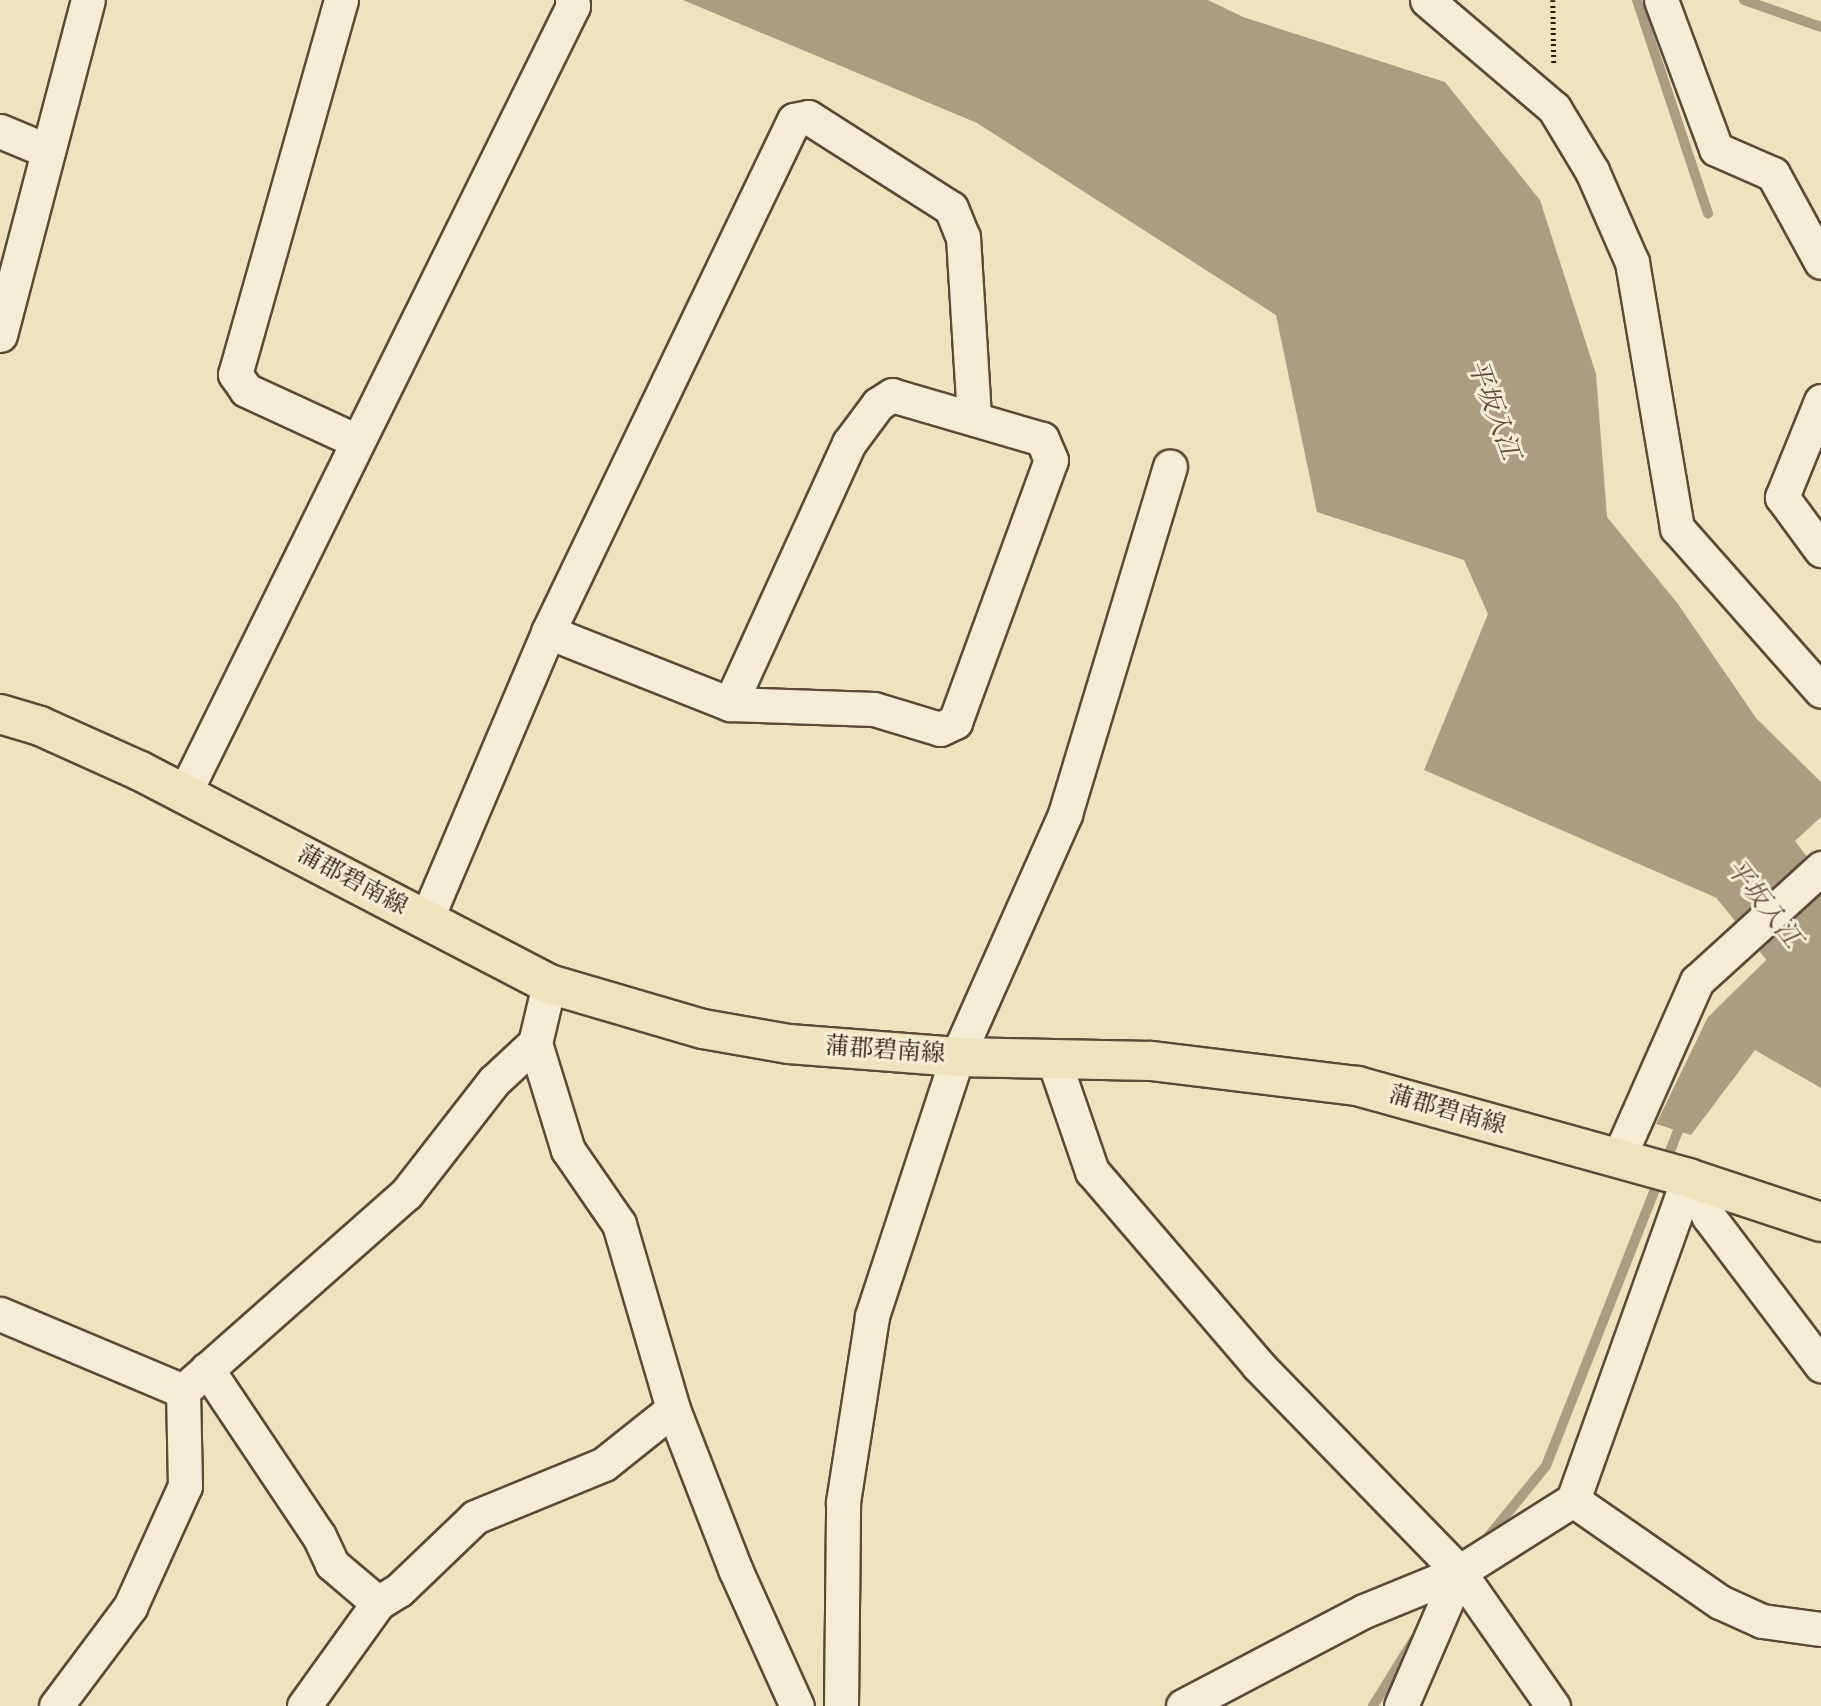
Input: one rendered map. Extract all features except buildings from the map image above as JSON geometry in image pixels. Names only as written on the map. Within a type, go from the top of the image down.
[{"type":"main road","name":"蒲郡碧南線","points":[[0,714],[40,726],[184,794],[549,984],[702,1029],[789,1044],[957,1057],[1151,1061],[1357,1086],[1688,1178],[1821,1222]]},
{"type":"street","points":[[0,335],[88,0]]},
{"type":"street","points":[[341,0],[235,374],[246,390],[357,442]]},
{"type":"street","points":[[184,794],[573,6],[572,0]]},
{"type":"street","points":[[1427,0],[1555,108],[1592,171],[1632,262],[1677,528],[1821,691]]},
{"type":"street","points":[[1661,0],[1716,149],[1773,174],[1821,262]]},
{"type":"street","points":[[426,920],[548,632],[794,120],[808,117],[951,208],[963,237],[974,418]]},
{"type":"street","points":[[0,131],[48,151]]},
{"type":"street","points":[[548,632],[730,704],[874,709],[940,729],[954,722],[1051,460],[1042,439],[892,395],[878,404],[849,443],[730,704]]},
{"type":"street","points":[[1821,401],[1782,497],[1821,550]]},
{"type":"street","points":[[841,1706],[843,1502],[872,1316],[957,1057],[1065,814],[1170,466]]},
{"type":"street","points":[[1618,1159],[1697,981],[1821,867]]},
{"type":"street","points":[[549,984],[535,1043],[568,1150],[619,1224],[673,1409],[735,1569],[797,1706]]},
{"type":"street","points":[[56,1706],[130,1607],[185,1486],[183,1391],[406,1194],[494,1081],[535,1043]]},
{"type":"street","points":[[1053,1058],[1092,1171],[1258,1365],[1459,1572],[1553,1706]]},
{"type":"street","points":[[1183,1706],[1364,1611],[1459,1572],[1573,1500],[1688,1178]]},
{"type":"street","points":[[1688,1178],[1709,1217],[1821,1365]]},
{"type":"street","points":[[0,1314],[183,1391]]},
{"type":"street","points":[[207,1369],[320,1536],[332,1564],[378,1603]]},
{"type":"street","points":[[304,1706],[378,1603],[399,1590],[475,1517],[604,1464],[673,1409]]},
{"type":"street","points":[[1573,1500],[1720,1602],[1762,1621],[1821,1629]]},
{"type":"street","points":[[1401,1706],[1459,1572]]},
{"type":"path","points":[[1553,0],[1555,108]]},
{"type":"water","points":[[683,0],[1208,0],[1243,17],[1445,82],[1540,200],[1596,374],[1607,517],[1678,604],[1756,718],[1821,782],[1821,817],[1795,841],[1821,875],[1821,1088],[1755,1050],[1691,1135],[1656,1124],[1708,1017],[1805,922],[1766,867],[1726,902],[1424,770],[1488,614],[1464,560],[1317,512],[1276,315],[977,123]]},
{"type":"waterway","points":[[1637,0],[1708,213]]},
{"type":"waterway","points":[[1744,0],[1821,27]]},
{"type":"waterway","name":"平坂入江","points":[[1699,814],[1737,875],[1814,970]]},
{"type":"waterway","points":[[1484,1542],[1546,1466],[1682,1120]]},
{"type":"waterway","points":[[1373,1706],[1414,1640]]}]
